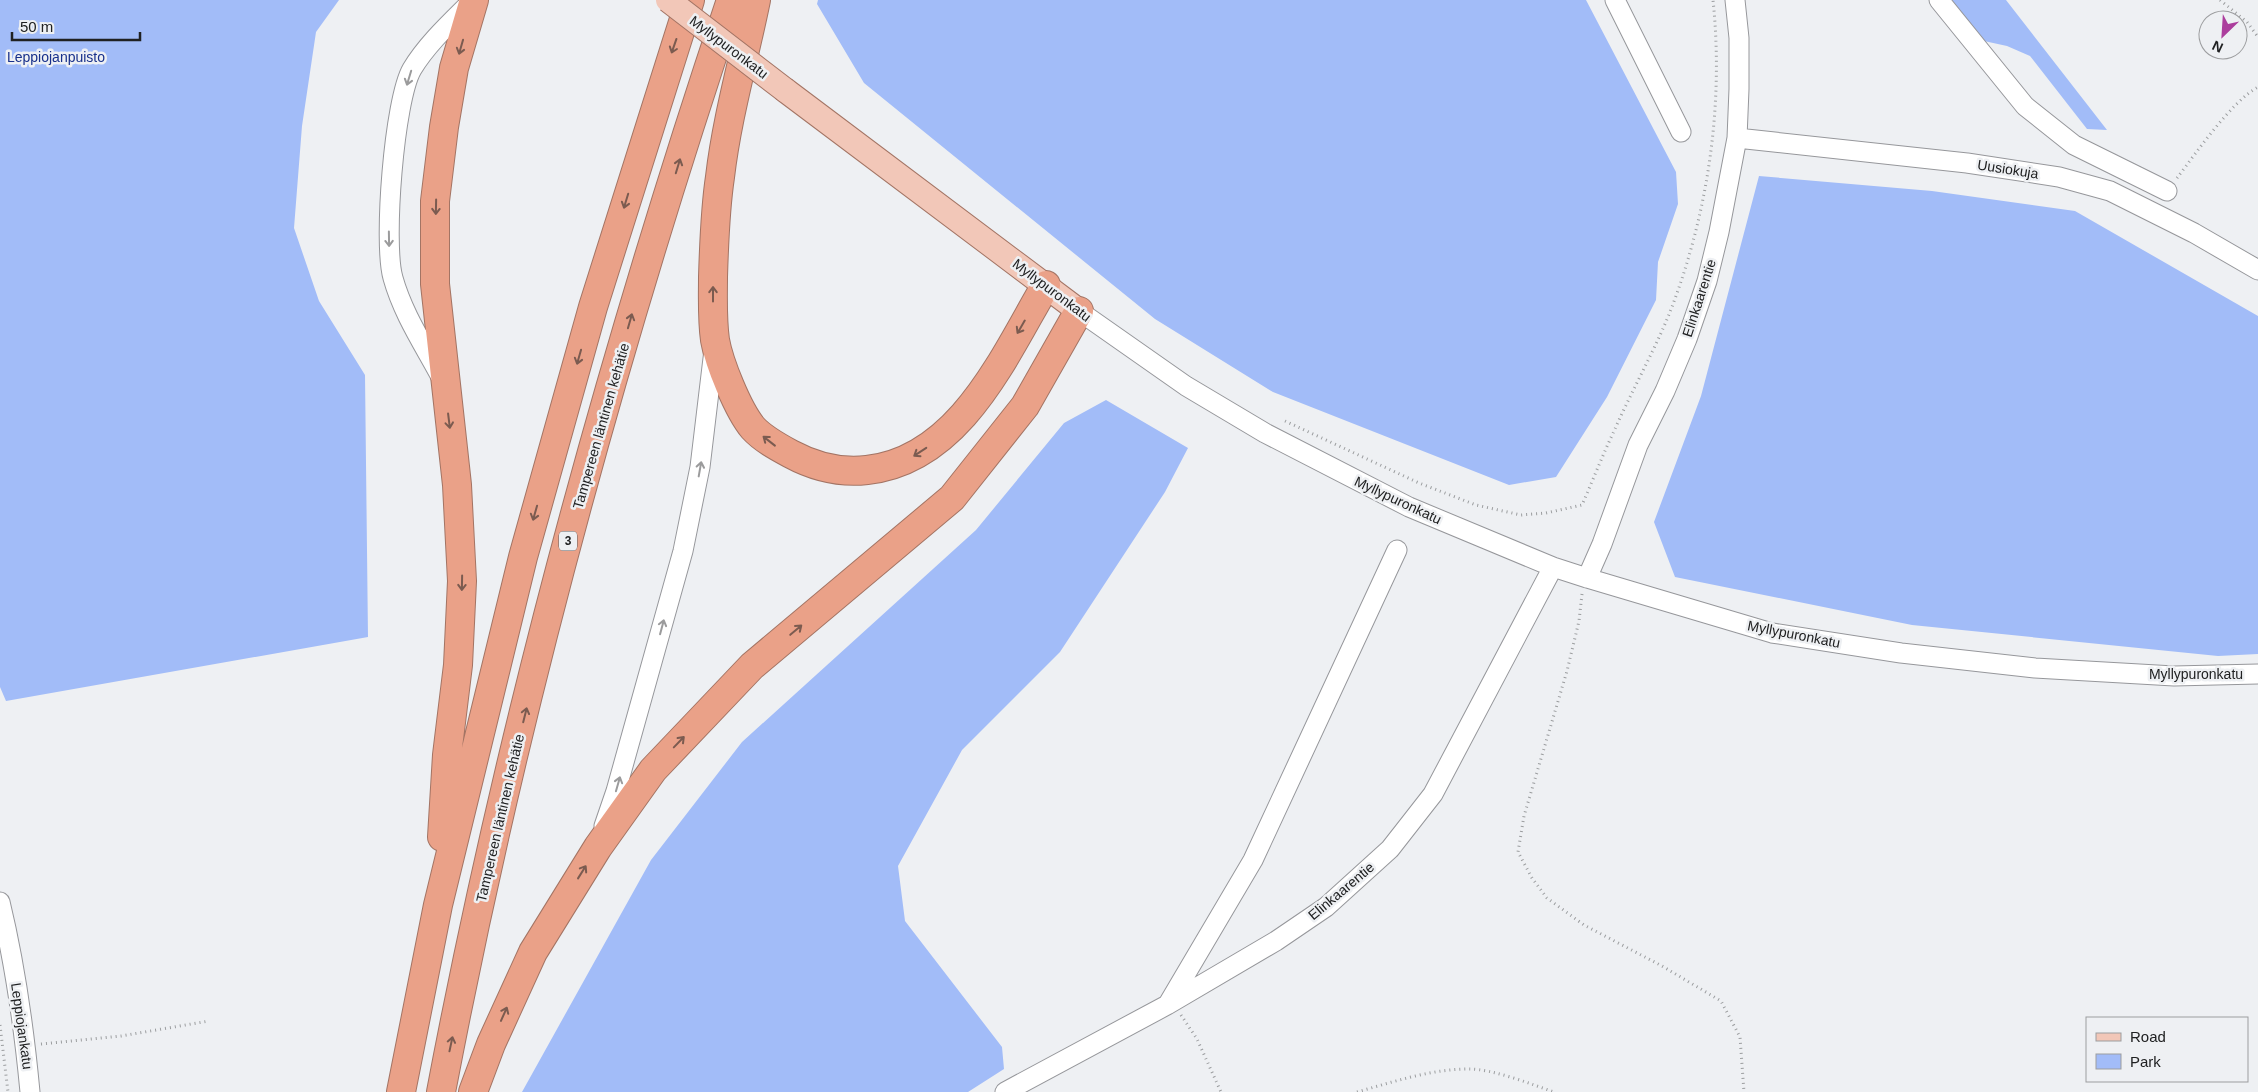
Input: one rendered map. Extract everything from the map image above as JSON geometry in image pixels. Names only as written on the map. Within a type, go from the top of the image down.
[{"type":"highway","points":[[438,905],[447,755],[458,665],[462,581],[457,485],[435,284],[435,201],[444,127],[454,68],[474,0]]},
{"type":"highway","points":[[401,1092],[438,905],[531,528],[593,307],[690,0]]},
{"type":"highway","name":"Tampereen läntinen kehätie","points":[[441,1092],[494,841],[561,569],[634,308],[731,0]]},
{"type":"highway","points":[[756,0],[720,175],[714,232],[715,340],[727,381],[753,428],[774,445],[804,461],[823,467],[849,472],[878,469],[908,460],[934,443],[958,422],[985,389],[1046,285]]},
{"type":"highway","points":[[473,1092],[491,1044],[533,952],[598,846],[653,770],[752,666],[952,498],[1025,406],[1078,311]]},
{"type":"main road","name":"Myllypuronkatu","points":[[668,0],[1078,311]]},
{"type":"street","points":[[445,383],[403,308],[392,276],[388,240],[393,169],[400,110],[411,71],[431,44],[474,0]]},
{"type":"street","points":[[1615,0],[1681,132]]},
{"type":"street","name":"Elinkaarentie","points":[[1587,578],[1602,544],[1638,445],[1666,391],[1707,281],[1719,232],[1737,138],[1739,89],[1735,0]]},
{"type":"street","points":[[1938,0],[2025,106],[2074,145],[2167,191]]},
{"type":"street","name":"Uusiokuja","points":[[1737,138],[1967,163],[2059,177],[2110,191],[2194,233],[2258,270]]},
{"type":"street","name":"Myllypuronkatu","points":[[1078,311],[1186,386],[1264,433],[1409,507],[1553,567],[1587,578],[1772,633],[1901,653],[2035,668],[2174,676],[2258,674]]},
{"type":"street","points":[[598,846],[616,791],[683,551],[700,467],[715,340]]},
{"type":"street","points":[[1169,1003],[1253,860],[1397,550]]},
{"type":"street","name":"Elinkaarentie","points":[[1005,1092],[1260,951],[1326,907],[1390,849],[1433,794],[1553,567]]},
{"type":"street","name":"Leppiojankatu","points":[[0,902],[8,935],[26,1045],[30,1092]]},
{"type":"path","points":[[1282,420],[1419,483],[1476,505],[1521,515],[1546,513],[1582,505],[1614,429],[1666,320],[1689,257],[1703,197],[1713,135],[1716,81],[1713,0]]},
{"type":"path","points":[[2220,0],[2246,22],[2258,37]]},
{"type":"path","points":[[2167,191],[2218,126],[2250,91],[2258,87]]},
{"type":"path","points":[[1587,578],[1580,598],[1579,621],[1567,671],[1527,807],[1518,852],[1532,878],[1547,898],[1584,925],[1662,966],[1721,1001],[1740,1037],[1744,1092]]},
{"type":"path","points":[[1169,1003],[1197,1039],[1221,1092]]},
{"type":"path","points":[[26,1045],[122,1036],[209,1021]]},
{"type":"path","points":[[0,1025],[8,1092]]},
{"type":"path","points":[[1357,1092],[1419,1076],[1470,1069],[1520,1080],[1554,1092]]},
{"type":"green space","name":"Leppiojanpuisto","points":[[0,0],[339,0],[316,32],[302,126],[294,228],[319,301],[365,375],[368,637],[6,701],[0,687]]},
{"type":"green space","points":[[818,0],[1586,0],[1676,172],[1678,204],[1658,262],[1656,300],[1607,397],[1556,477],[1509,485],[1273,392],[1155,319],[864,83],[817,4]]},
{"type":"green space","points":[[1952,0],[2006,0],[2107,130],[2087,129],[2030,56],[2007,46],[1984,41]]},
{"type":"green space","points":[[1759,176],[1932,191],[2075,211],[2258,316],[2258,654],[2218,656],[1912,625],[1675,577],[1654,522],[1701,396]]},
{"type":"green space","points":[[1106,400],[1188,448],[1165,492],[1060,652],[962,750],[898,866],[905,921],[1002,1047],[1004,1069],[968,1092],[522,1092],[651,860],[742,742],[976,530],[1064,423]]}]
